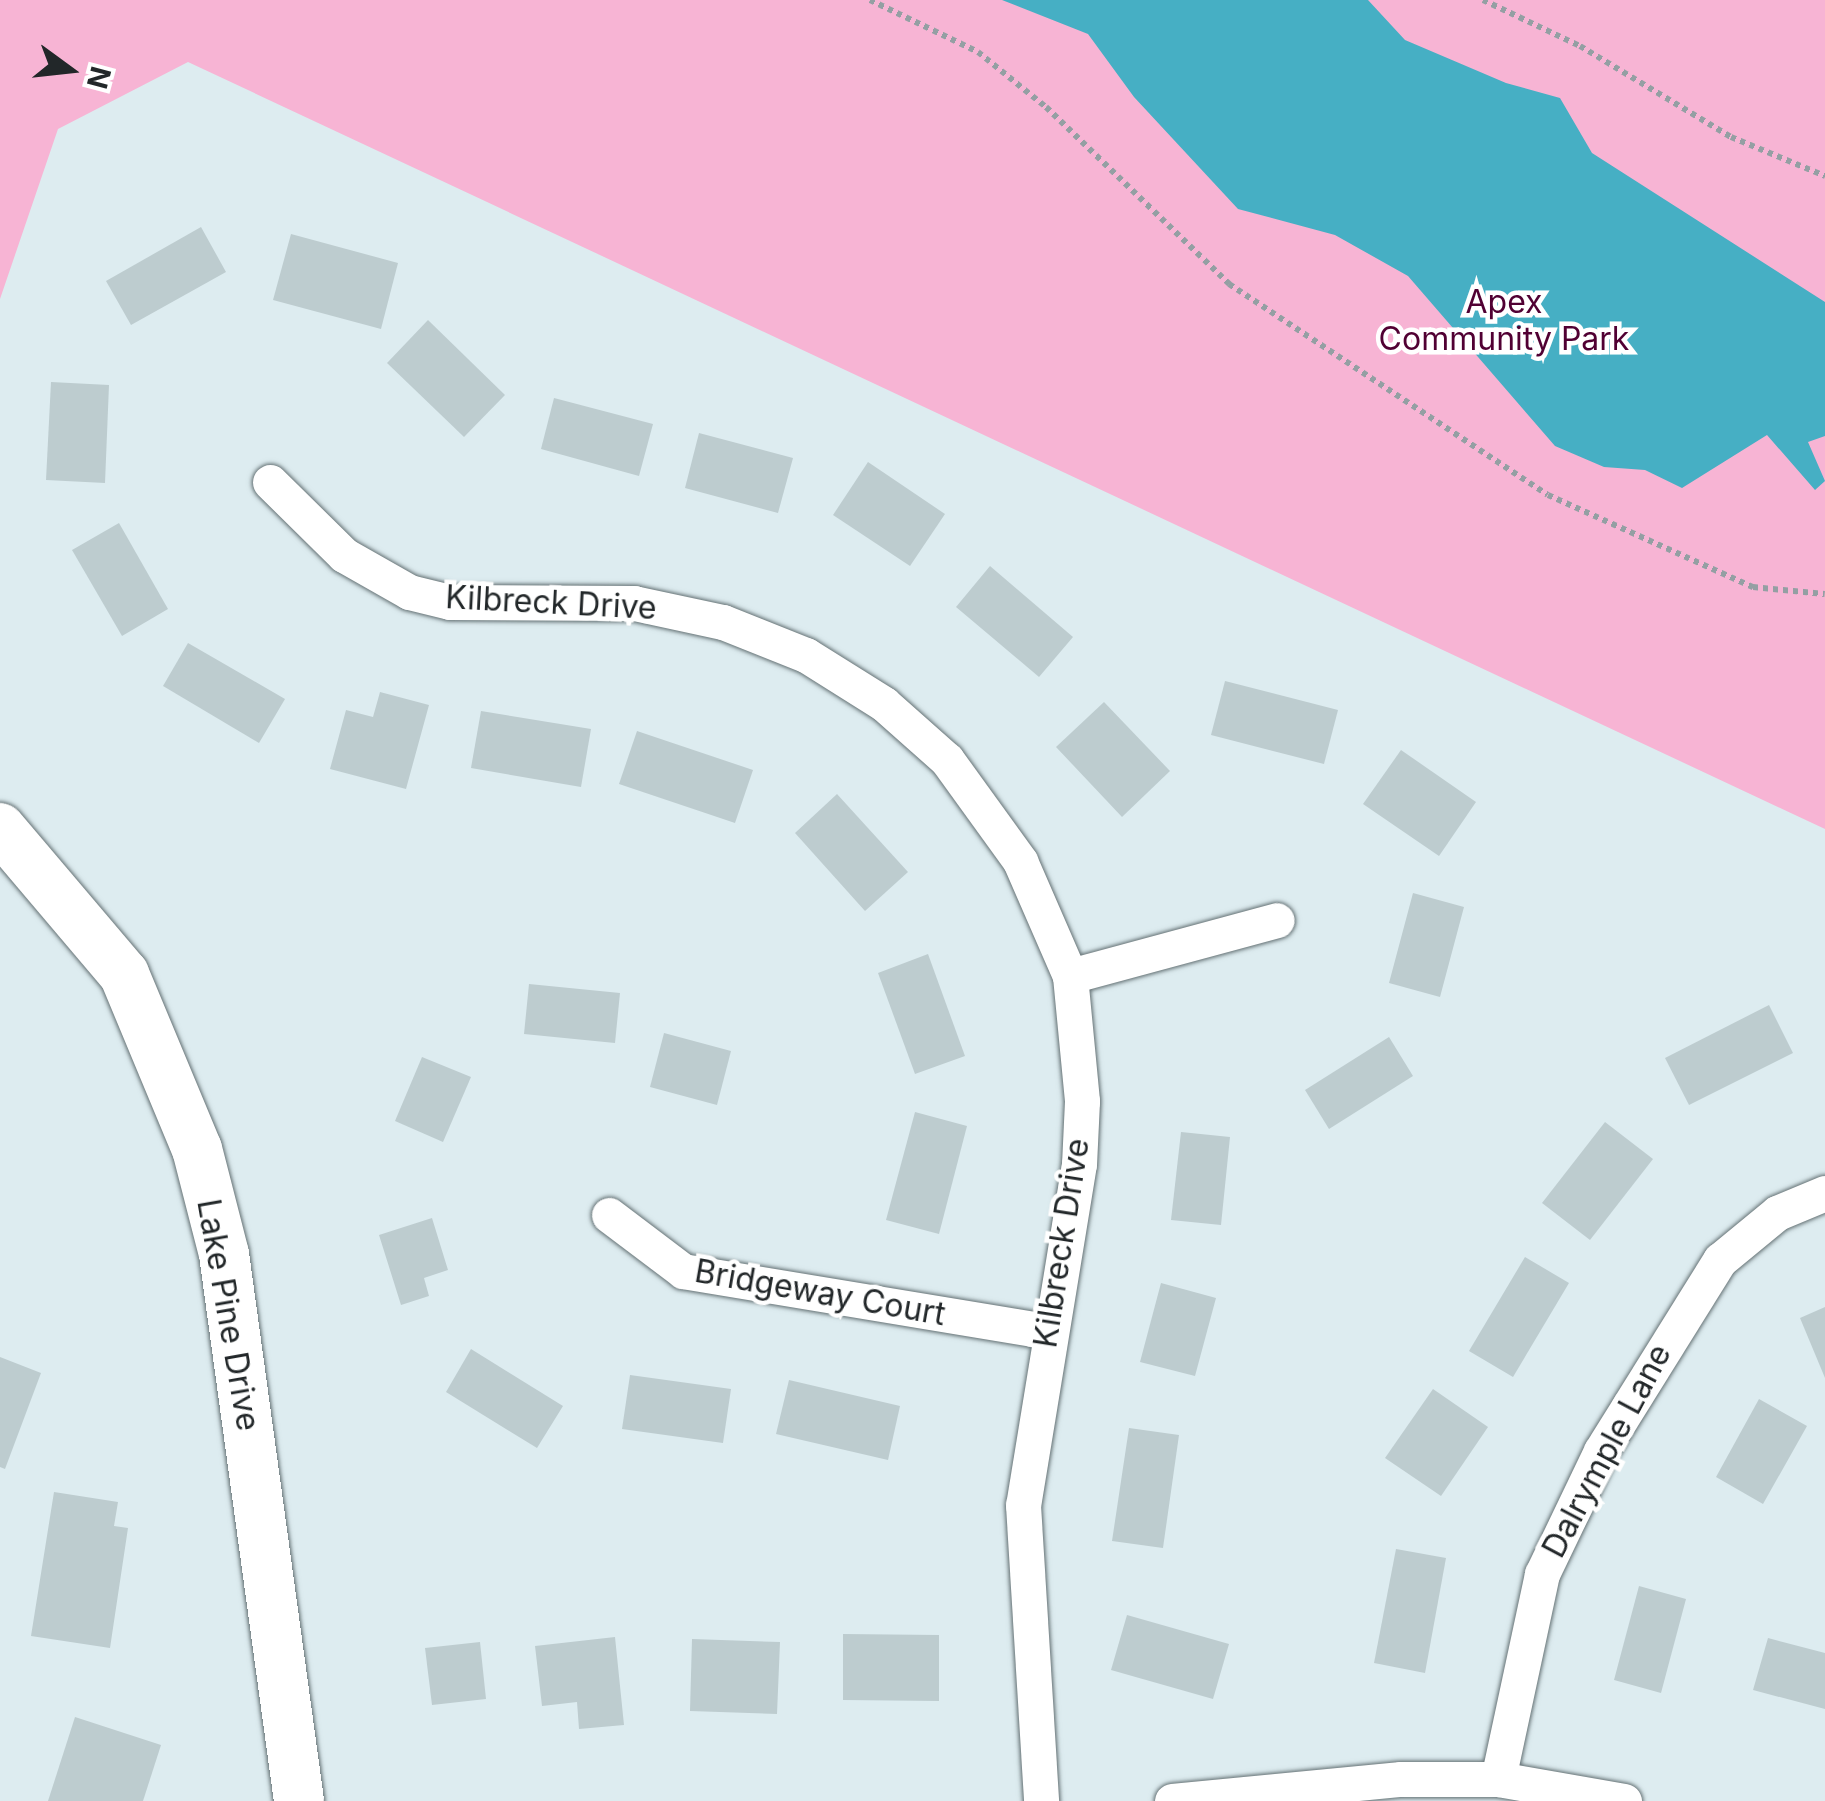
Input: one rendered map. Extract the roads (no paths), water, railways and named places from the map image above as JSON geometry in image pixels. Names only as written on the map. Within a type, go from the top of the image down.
[{"type":"main road","name":"Lake Pine Drive","points":[[0,828],[124,974],[197,1149],[224,1254],[300,1801]]},
{"type":"street","name":"Kilbreck Drive","points":[[270,482],[344,555],[409,592],[450,602],[590,599],[684,612],[773,639],[848,678],[916,730],[972,788],[1020,862],[1070,976],[1080,1040],[1079,1164],[1047,1331],[1022,1524],[1041,1801]]},
{"type":"street","points":[[1070,976],[1277,920]]},
{"type":"street","name":"Dalrymple Lane","points":[[1498,1779],[1542,1574],[1601,1451],[1720,1260],[1776,1213],[1825,1193]]},
{"type":"street","name":"Bridgeway Court","points":[[609,1216],[683,1271],[1047,1331]]},
{"type":"street","points":[[1172,1801],[1402,1779],[1498,1779],[1624,1801]]},
{"type":"water","points":[[1002,0],[1368,0],[1405,40],[1506,83],[1560,98],[1592,153],[1825,302],[1825,436],[1808,442],[1825,481],[1815,490],[1767,435],[1682,488],[1645,470],[1604,467],[1555,446],[1408,276],[1335,235],[1238,209],[1134,97],[1088,34]]},
{"type":"park label","name":"Apex Community Park","points":[[1504,322]]}]
